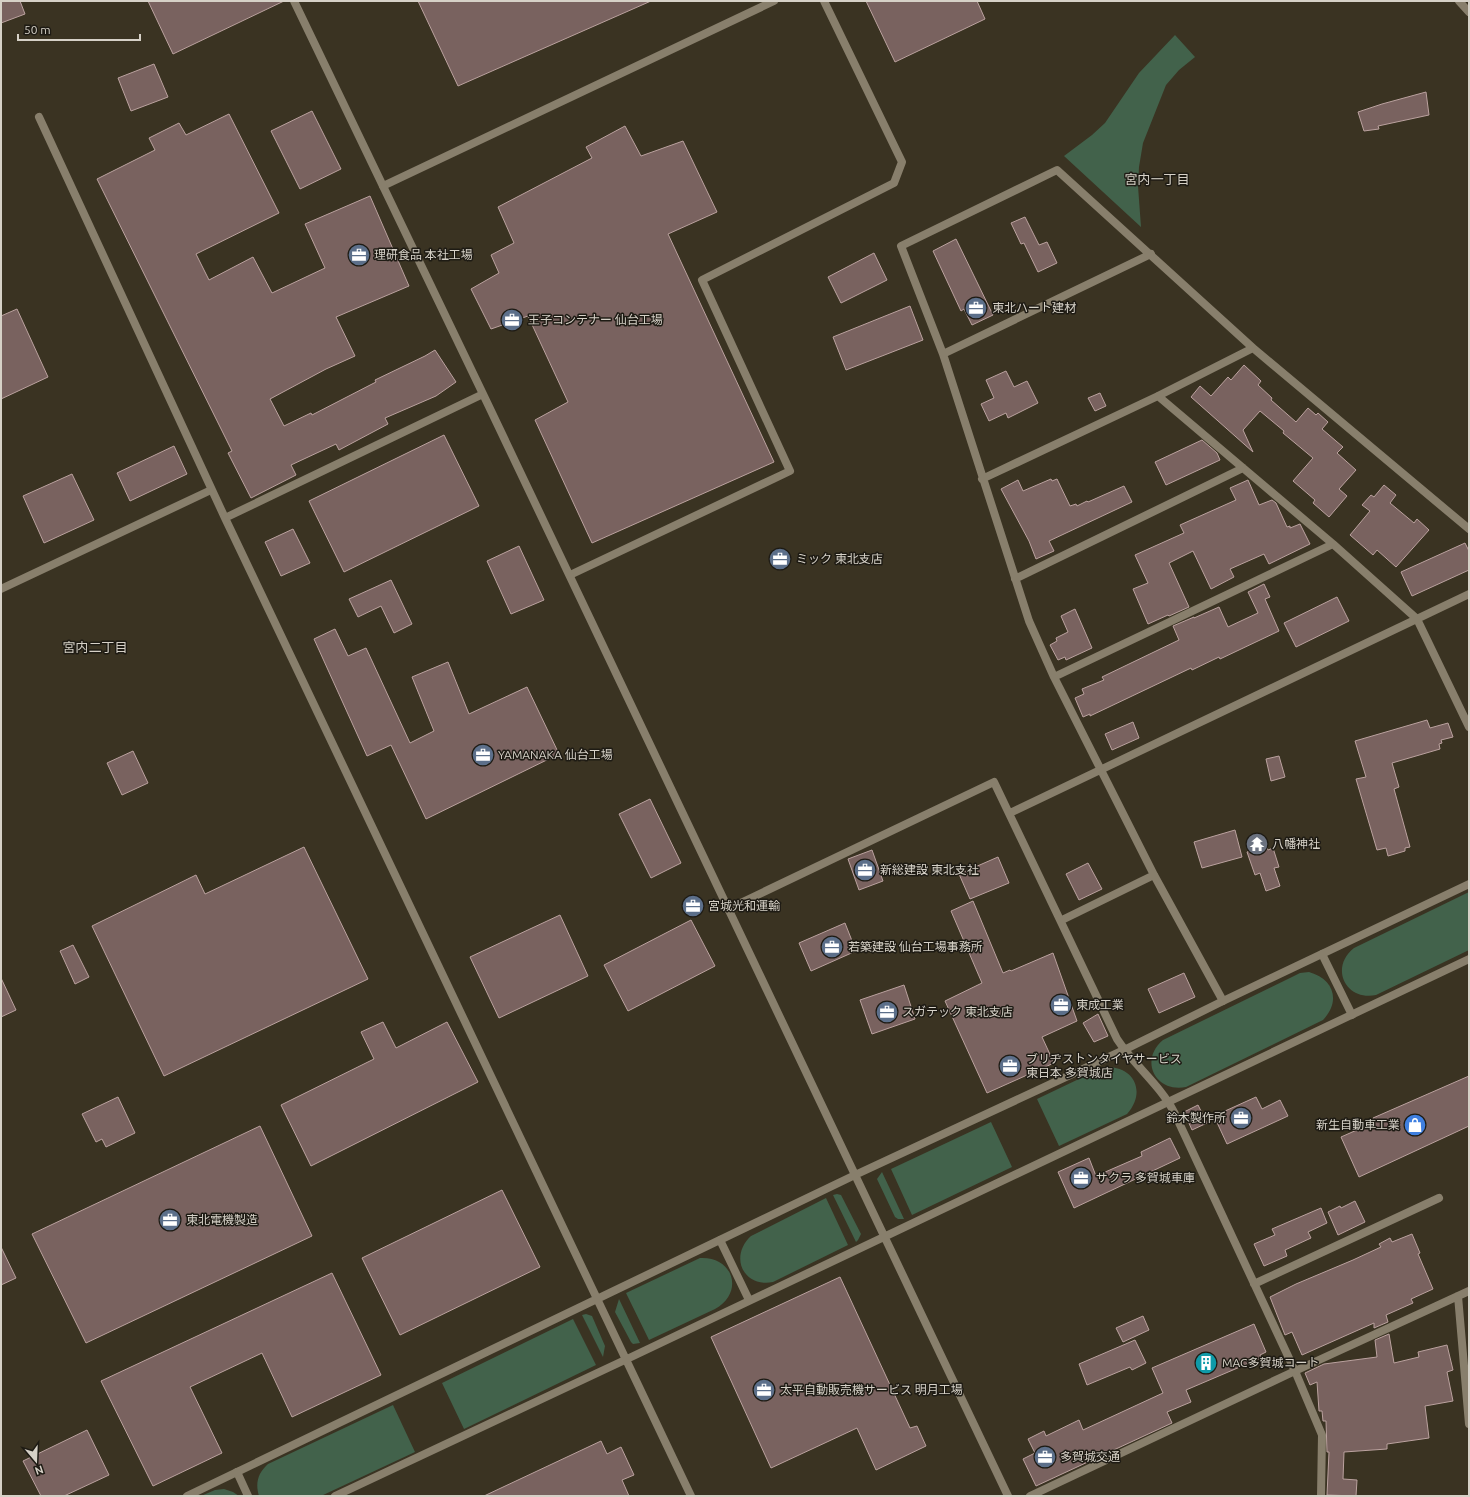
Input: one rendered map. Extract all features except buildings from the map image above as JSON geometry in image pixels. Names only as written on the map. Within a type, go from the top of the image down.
[{"type":"street","points":[[294,1],[570,575],[1008,1496]]},
{"type":"street","points":[[383,186],[774,1]]},
{"type":"street","points":[[570,575],[790,471],[702,280],[894,183],[902,162],[824,1]]},
{"type":"street","points":[[1459,1],[1469,12]]},
{"type":"street","points":[[39,117],[211,490],[627,1359],[691,1496]]},
{"type":"street","points":[[1222,1001],[1154,875],[1100,770],[1054,678],[1029,621],[982,479],[943,354],[901,246],[1057,170],[1253,348],[1469,529]]},
{"type":"street","points":[[943,354],[1151,254]]},
{"type":"street","points":[[982,479],[1158,396],[1253,348]]},
{"type":"street","points":[[225,518],[483,394]]},
{"type":"street","points":[[1158,396],[1333,544],[1417,619],[1469,727]]},
{"type":"street","points":[[1015,579],[1243,468]]},
{"type":"street","points":[[1,589],[211,490]]},
{"type":"street","points":[[1054,678],[1333,544]]},
{"type":"street","points":[[1010,813],[1469,594]]},
{"type":"street","points":[[728,909],[994,782],[1062,920],[1112,1028],[1124,1050],[1168,1102],[1295,1371],[1322,1435],[1321,1496]]},
{"type":"street","points":[[1062,920],[1154,875]]},
{"type":"street","points":[[187,1496],[855,1175],[1124,1050],[1222,1001],[1469,884]]},
{"type":"street","points":[[1322,954],[1352,1015]]},
{"type":"street","points":[[335,1496],[1469,959]]},
{"type":"street","points":[[1254,1284],[1439,1198]]},
{"type":"street","points":[[720,1240],[749,1300]]},
{"type":"street","points":[[1030,1496],[1469,1291]]},
{"type":"street","points":[[1458,1296],[1469,1424]]},
{"type":"street","points":[[237,1472],[248,1496]]},
{"type":"green space","points":[[1175,35],[1195,57],[1179,70],[1166,85],[1143,143],[1139,167],[1138,186],[1141,227],[1064,156],[1105,123],[1139,73]]},
{"type":"green space","points":[[1469,892],[1469,950],[1376,995],[1365,996],[1356,993],[1349,988],[1344,981],[1342,973],[1343,965],[1347,956],[1354,948]]},
{"type":"green space","points":[[1309,972],[1318,975],[1324,980],[1329,985],[1332,992],[1332,1005],[1329,1013],[1323,1020],[1186,1087],[1175,1088],[1166,1085],[1159,1080],[1154,1073],[1152,1057],[1156,1048],[1163,1040],[1300,973]]},
{"type":"green space","points":[[1104,1067],[1123,1070],[1130,1075],[1136,1089],[1136,1097],[1133,1106],[1127,1114],[1059,1146],[1037,1099]]},
{"type":"green space","points":[[991,1122],[1012,1167],[912,1215],[891,1169]]},
{"type":"green space","points":[[882,1172],[904,1219],[898,1219],[895,1217],[877,1179]]},
{"type":"green space","points":[[833,1195],[841,1195],[861,1234],[856,1242]]},
{"type":"green space","points":[[826,1198],[848,1245],[773,1282],[763,1283],[754,1280],[747,1275],[742,1269],[740,1261],[744,1244],[751,1236]]},
{"type":"green space","points":[[700,1258],[711,1259],[720,1263],[727,1269],[731,1276],[732,1285],[730,1294],[724,1302],[715,1309],[649,1340],[626,1293]]},
{"type":"green space","points":[[619,1299],[640,1343],[633,1344],[631,1342],[615,1312]]},
{"type":"green space","points":[[586,1314],[592,1316],[605,1346],[603,1357],[582,1315]]},
{"type":"green space","points":[[573,1319],[596,1365],[464,1429],[442,1383]]},
{"type":"green space","points":[[393,1405],[415,1452],[321,1496],[259,1496],[257,1487],[258,1478],[268,1464]]},
{"type":"green space","points":[[224,1489],[239,1496],[201,1496],[215,1490]]},
{"type":"place","name":"理研食品 本社工場","points":[[359,255]]},
{"type":"place","name":"東北ハート建材","points":[[976,308]]},
{"type":"place","name":"王子コンテナー 仙台工場","points":[[512,320]]},
{"type":"place","name":"ミック 東北支店","points":[[780,559]]},
{"type":"place","name":"YAMANAKA 仙台工場","points":[[483,755]]},
{"type":"place","name":"八幡神社","points":[[1257,844]]},
{"type":"place","name":"新総建設 東北支社","points":[[865,870]]},
{"type":"place","name":"宮城光和運輸","points":[[693,906]]},
{"type":"place","name":"若築建設 仙台工場事務所","points":[[832,947]]},
{"type":"place","name":"東成工業","points":[[1061,1005]]},
{"type":"place","name":"スガテック 東北支店","points":[[887,1012]]},
{"type":"place","name":"ブリヂストンタイヤサービス 東日本 多賀城店","points":[[1010,1066]]},
{"type":"place","name":"鈴木製作所","points":[[1241,1118]]},
{"type":"place","name":"新生自動車工業","points":[[1415,1125]]},
{"type":"place","name":"サクラ 多賀城車庫","points":[[1081,1178]]},
{"type":"place","name":"東北電機製造","points":[[170,1220]]},
{"type":"place","name":"MAC多賀城コート","points":[[1206,1363]]},
{"type":"place","name":"太平自動販売機サービス 明月工場","points":[[764,1390]]},
{"type":"place","name":"多賀城交通","points":[[1045,1457]]},
{"type":"district","name":"宮内一丁目","points":[[1157,179]]},
{"type":"district","name":"宮内二丁目","points":[[95,647]]}]
